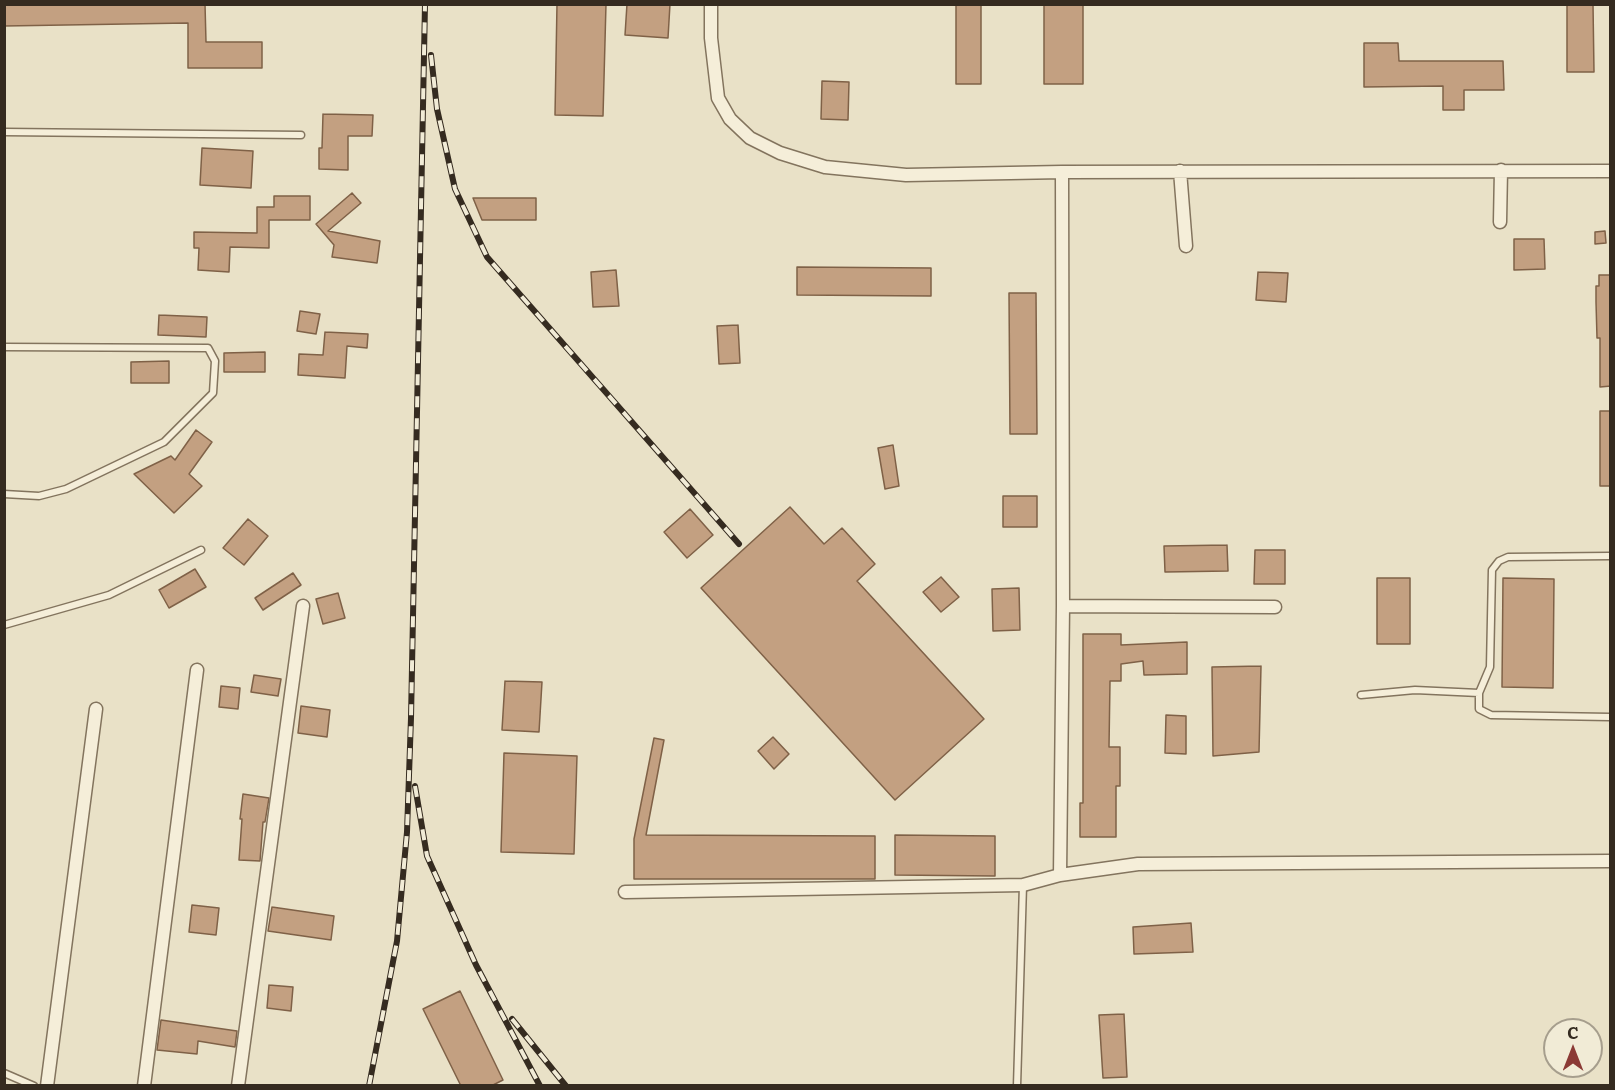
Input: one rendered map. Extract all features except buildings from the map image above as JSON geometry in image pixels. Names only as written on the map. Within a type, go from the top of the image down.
[{"type":"street","points":[[711,4],[711,38],[718,98],[729,119],[750,138],[780,153],[825,167],[906,175],[1180,171],[1611,171]]},
{"type":"street","points":[[1500,222],[1501,170]]},
{"type":"street","points":[[1180,171],[1186,246]]},
{"type":"street","points":[[1060,875],[1063,606],[1062,172]]},
{"type":"street","points":[[238,1086],[303,606]]},
{"type":"street","points":[[1063,606],[1275,607]]},
{"type":"street","points":[[144,1086],[197,670]]},
{"type":"street","points":[[47,1086],[96,709]]},
{"type":"street","points":[[625,892],[1023,885],[1060,875],[1138,864],[1611,861]]},
{"type":"lane","points":[[4,132],[301,135]]},
{"type":"lane","points":[[4,347],[208,348],[215,361],[213,393],[164,442],[66,489],[39,496],[4,494]]},
{"type":"lane","points":[[4,625],[109,595],[201,550]]},
{"type":"lane","points":[[1611,556],[1508,557],[1499,561],[1492,570],[1490,667],[1479,693],[1479,709],[1491,715],[1611,717]]},
{"type":"lane","points":[[1362,695],[1415,690],[1479,693]]},
{"type":"lane","points":[[1017,1086],[1023,885]]},
{"type":"lane","points":[[4,1073],[34,1086]]},
{"type":"railway","points":[[369,1086],[397,941],[407,832],[425,4]]},
{"type":"railway","points":[[431,55],[437,109],[455,189],[487,257],[739,544]]},
{"type":"railway","points":[[415,786],[427,856],[476,965],[540,1086]]},
{"type":"railway","points":[[512,1019],[566,1086]]}]
